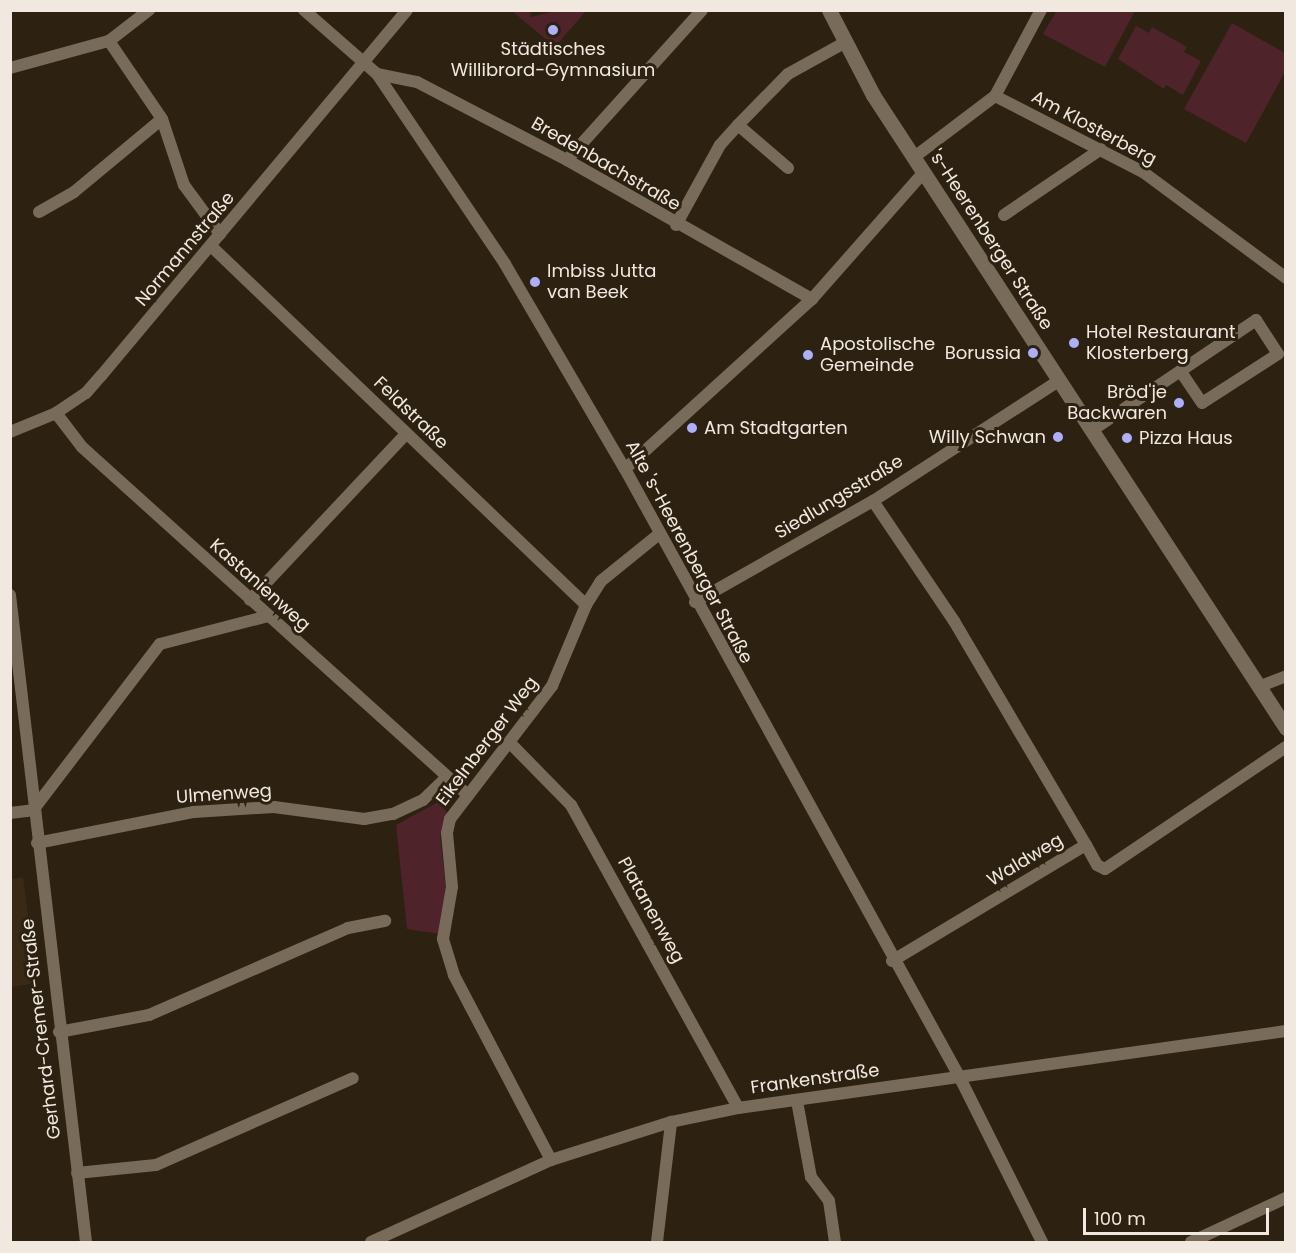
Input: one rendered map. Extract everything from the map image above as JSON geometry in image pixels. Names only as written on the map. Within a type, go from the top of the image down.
[{"type":"street","points":[[10,68],[109,41],[149,10]]},
{"type":"street","points":[[304,10],[363,60]]},
{"type":"street","name":"Normannstraße","points":[[10,432],[56,413],[86,393],[212,246],[363,60],[407,10]]},
{"type":"street","points":[[567,160],[702,10]]},
{"type":"street","name":"'s-Heerenberger Straße","points":[[829,10],[843,43],[923,173],[1286,728]]},
{"type":"street","points":[[914,158],[995,96],[1041,10]]},
{"type":"street","points":[[109,41],[162,119],[184,185],[220,234]]},
{"type":"street","points":[[676,225],[720,145],[738,125],[788,74],[843,43]]},
{"type":"street","name":"Alte 's-Heerenberger Straße","points":[[363,60],[377,74],[505,264],[625,469],[695,602],[892,960],[959,1076],[1042,1242]]},
{"type":"street","name":"Bredenbachstraße","points":[[377,74],[417,82],[567,160],[676,225],[812,299]]},
{"type":"street","name":"Am Klosterberg","points":[[995,96],[1143,172],[1286,278]]},
{"type":"street","points":[[39,212],[74,192],[162,119]]},
{"type":"street","points":[[738,125],[788,168]]},
{"type":"street","points":[[1004,215],[1101,149]]},
{"type":"street","points":[[625,469],[812,299],[923,173]]},
{"type":"street","name":"Feldstraße","points":[[212,246],[586,605]]},
{"type":"street","points":[[1090,431],[1256,320],[1278,354],[1203,404],[1181,372]]},
{"type":"street","name":"Siedlungsstraße","points":[[695,602],[873,501],[1060,380]]},
{"type":"street","name":"Kastanienweg","points":[[56,413],[82,447],[447,778]]},
{"type":"street","points":[[250,600],[406,434]]},
{"type":"street","points":[[873,501],[954,621],[1086,845]]},
{"type":"street","name":"Eikelnberger Weg","points":[[551,1161],[454,975],[443,939],[452,887],[447,833],[450,819],[510,744],[552,686],[586,605],[619,563],[659,534]]},
{"type":"street","name":"Gerhard-Cremer-Straße","points":[[10,596],[59,1032],[86,1242]]},
{"type":"street","points":[[10,813],[33,810],[160,644],[268,616]]},
{"type":"street","points":[[1258,687],[1286,675]]},
{"type":"street","name":"Platanenweg","points":[[510,744],[571,805],[738,1108]]},
{"type":"street","name":"Waldweg","points":[[892,960],[1086,845],[1097,865],[1105,869],[1286,747]]},
{"type":"street","points":[[447,778],[468,795]]},
{"type":"street","name":"Ulmenweg","points":[[38,843],[194,812],[274,807],[364,819],[393,813],[423,800],[447,778]]},
{"type":"street","points":[[59,1032],[149,1015],[348,928],[386,921]]},
{"type":"street","name":"Frankenstraße","points":[[372,1242],[551,1161],[671,1122],[738,1108],[1286,1031]]},
{"type":"street","points":[[77,1173],[156,1165],[353,1078]]},
{"type":"street","points":[[797,1101],[811,1177],[829,1201],[835,1242]]},
{"type":"street","points":[[657,1242],[671,1122]]},
{"type":"street","points":[[1191,1242],[1286,1198]]},
{"type":"shaded area","points":[[1057,10],[1135,11],[1105,67],[1043,34]]},
{"type":"shaded area","name":"Städtisches Willibrord-Gymnasium","points":[[512,11],[530,11],[531,17],[555,11],[586,11],[555,47]]},
{"type":"shaded area","points":[[1232,23],[1285,53],[1285,72],[1246,143],[1184,109]]},
{"type":"shaded area","points":[[1136,26],[1149,33],[1152,27],[1187,47],[1184,52],[1201,61],[1183,95],[1166,85],[1164,89],[1118,59]]},
{"type":"shaded area","points":[[438,802],[450,816],[440,835],[447,899],[439,934],[407,929],[396,825]]},
{"type":"shaded area","points":[[23,877],[37,983],[11,987],[11,879]]},
{"type":"place","name":"Städtisches Willibrord-Gymnasium","points":[[553,30]]},
{"type":"place","name":"Imbiss Jutta van Beek","points":[[535,282]]},
{"type":"place","name":"Hotel Restaurant Klosterberg","points":[[1074,343]]},
{"type":"place","name":"Borussia","points":[[1033,353]]},
{"type":"place","name":"Apostolische Gemeinde","points":[[808,355]]},
{"type":"place","name":"Bröd'je Backwaren","points":[[1179,403]]},
{"type":"place","name":"Am Stadtgarten","points":[[692,428]]},
{"type":"place","name":"Willy Schwan","points":[[1058,437]]},
{"type":"place","name":"Pizza Haus","points":[[1127,438]]}]
